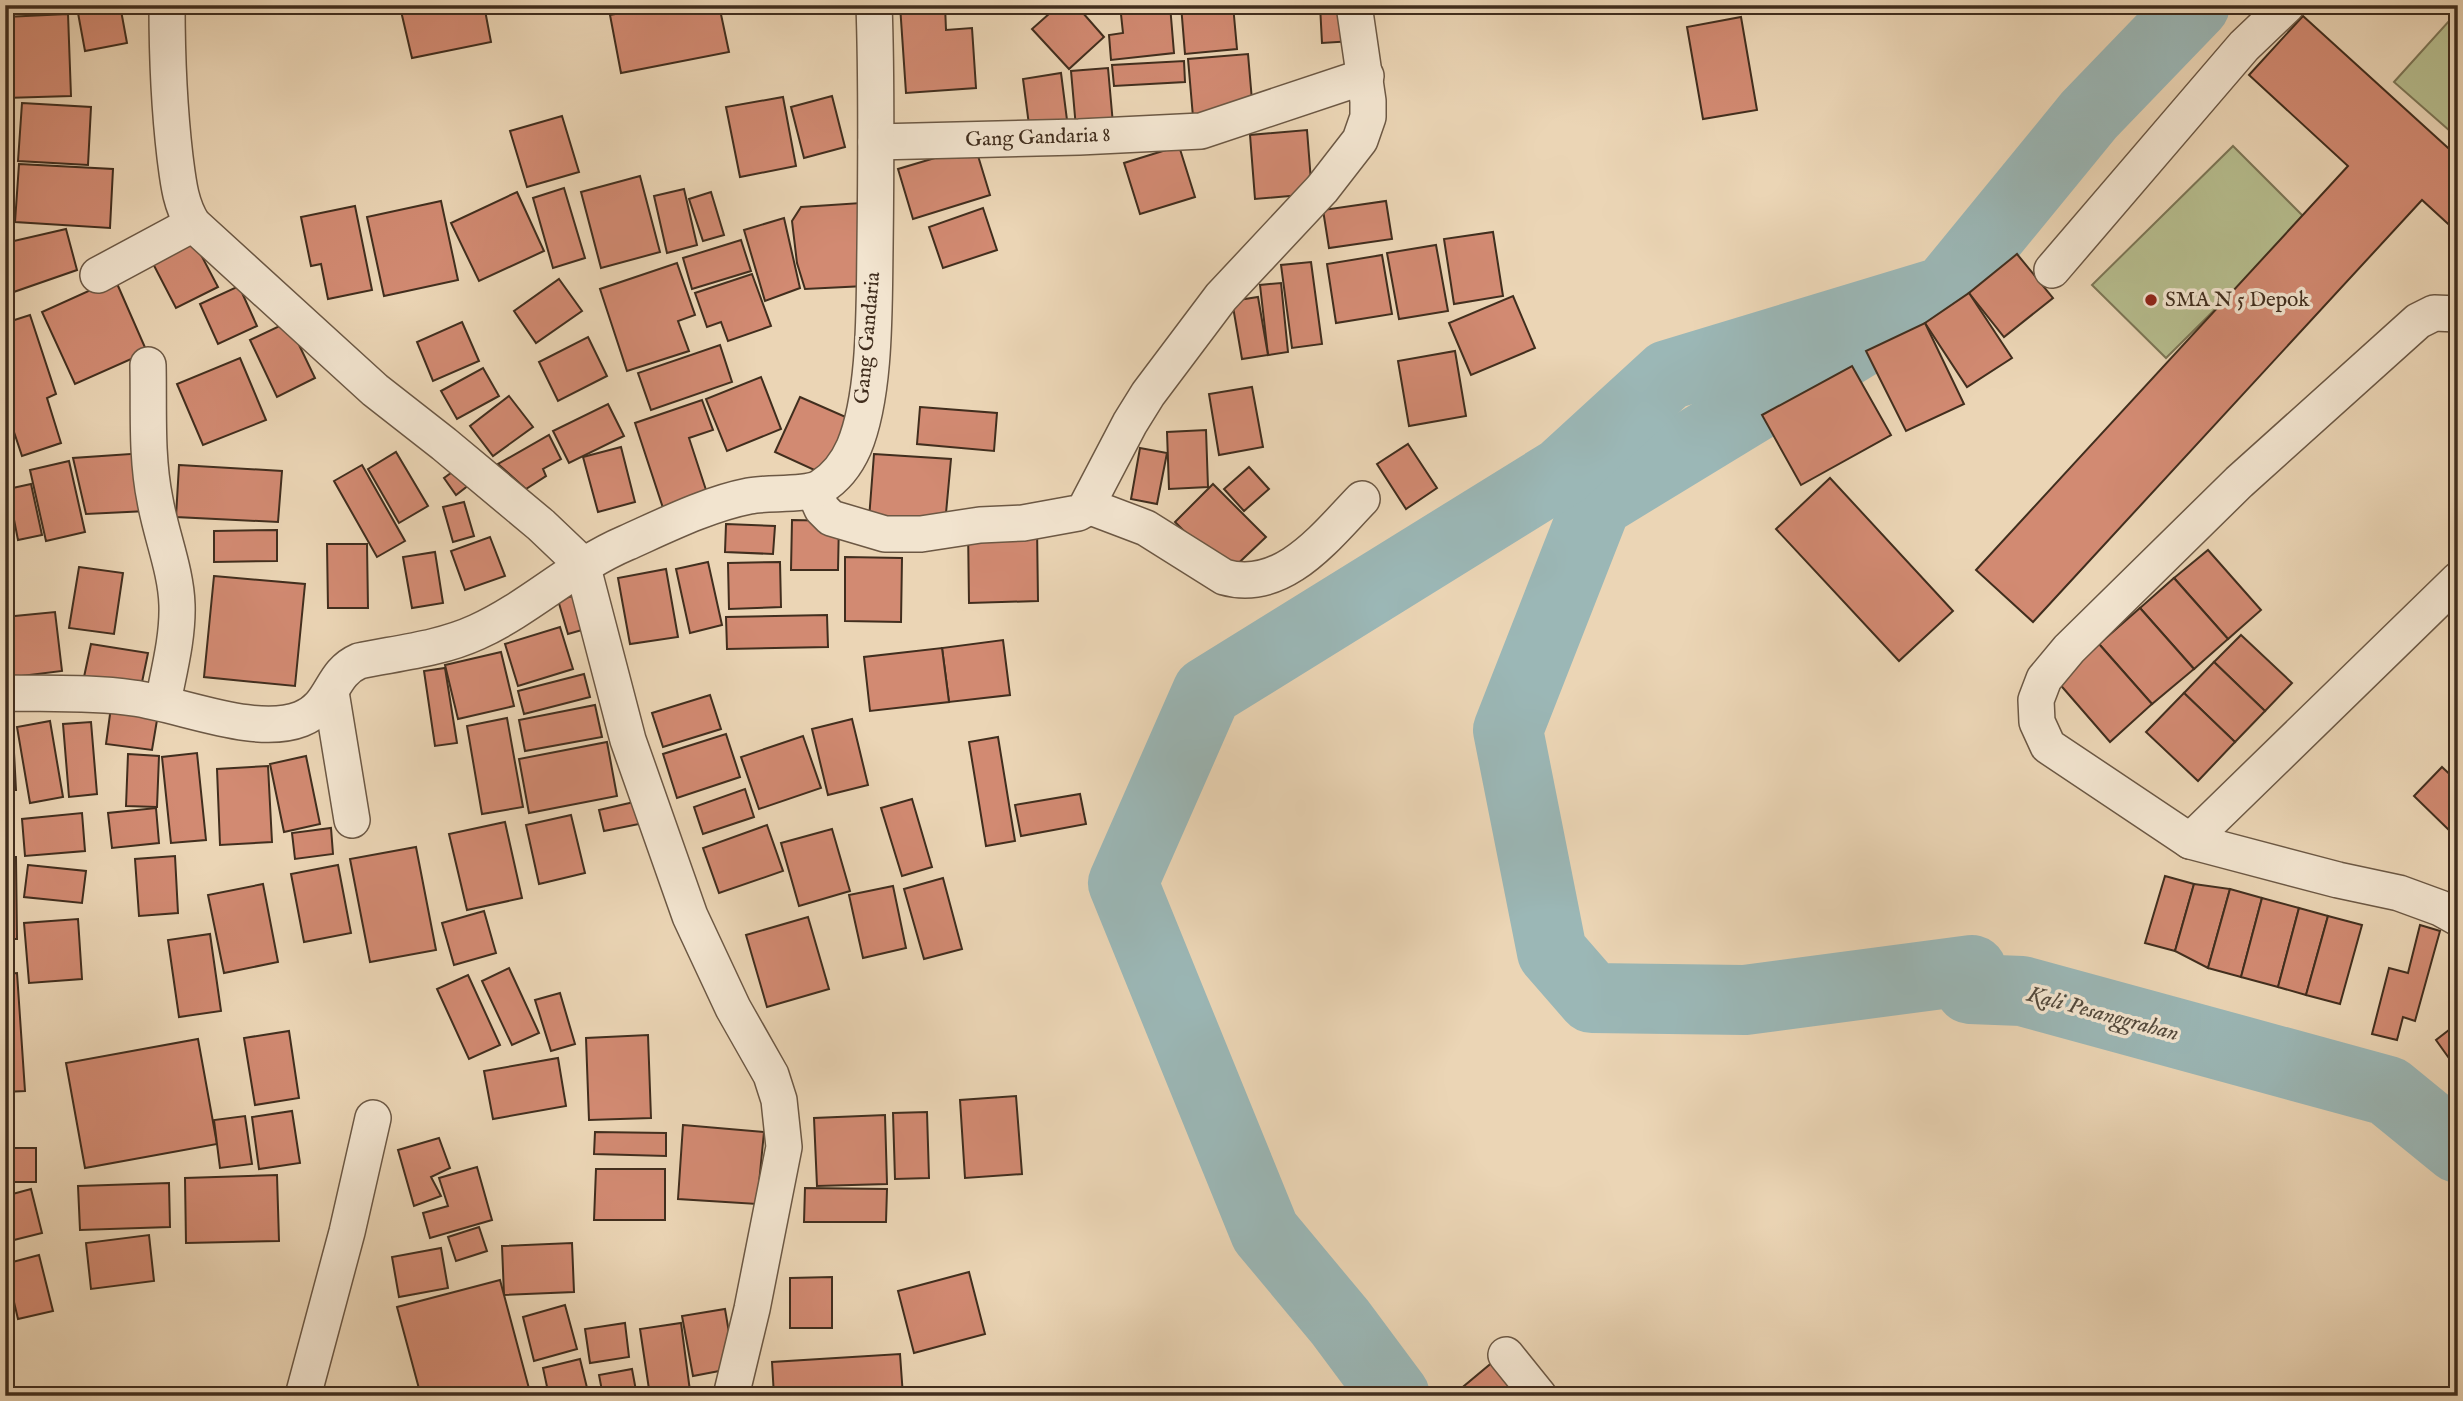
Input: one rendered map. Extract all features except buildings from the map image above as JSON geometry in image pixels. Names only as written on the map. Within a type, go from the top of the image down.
[{"type":"street","points":[[166,5],[173,144],[183,205],[192,224],[375,390],[523,509],[582,564],[628,740],[690,916],[733,1008],[771,1075],[779,1100],[783,1147],[752,1309],[731,1396]]},
{"type":"street","name":"Gang Gandaria","points":[[814,491],[842,470],[855,446],[866,401],[874,281],[874,5]]},
{"type":"street","points":[[1079,510],[1155,385],[1221,297],[1322,189],[1360,140],[1368,117],[1366,76],[1354,5]]},
{"type":"street","points":[[2052,270],[2244,46],[2287,5]]},
{"type":"street","name":"Gang Gandaria 8","points":[[876,142],[1201,131],[1366,76]]},
{"type":"street","points":[[98,275],[192,224]]},
{"type":"street","points":[[2452,906],[2338,880],[2190,841],[2048,746],[2037,722],[2036,700],[2044,680],[2069,649],[2239,482],[2418,321],[2434,313],[2458,314]]},
{"type":"street","points":[[148,365],[152,477],[160,527],[175,584],[177,607],[175,638],[163,702]]},
{"type":"street","points":[[5,693],[130,697],[163,702],[226,719],[276,723],[299,720],[319,710],[347,666],[359,661],[447,643],[475,633],[503,618],[582,564],[641,536],[747,496],[814,491],[822,509],[831,517],[885,534],[921,534],[980,524],[1023,523],[1079,510],[1146,528],[1224,577],[1237,581],[1268,577],[1293,566],[1362,499]]},
{"type":"street","points":[[2190,841],[2458,580]]},
{"type":"street","points":[[331,692],[352,820]]},
{"type":"street","points":[[303,1396],[373,1118]]},
{"type":"street","points":[[1506,1355],[1539,1396]]},
{"type":"green space","points":[[2458,11],[2458,138],[2394,82]]},
{"type":"green space","points":[[2233,146],[2306,219],[2166,358],[2092,285]]},
{"type":"waterway","points":[[1395,1396],[1340,1322],[1265,1232],[1123,883],[1207,692],[1562,472],[1668,375],[1945,291],[2089,115],[2195,5]]},
{"type":"waterway","name":"Kali Pesanggrahan","points":[[1858,344],[1597,503],[1508,730],[1552,952],[1592,998],[1745,1000],[1972,970],[1970,989],[2022,991],[2388,1091],[2458,1148]]},
{"type":"place","name":"SMA N 5 Depok","points":[[2151,300]]}]
